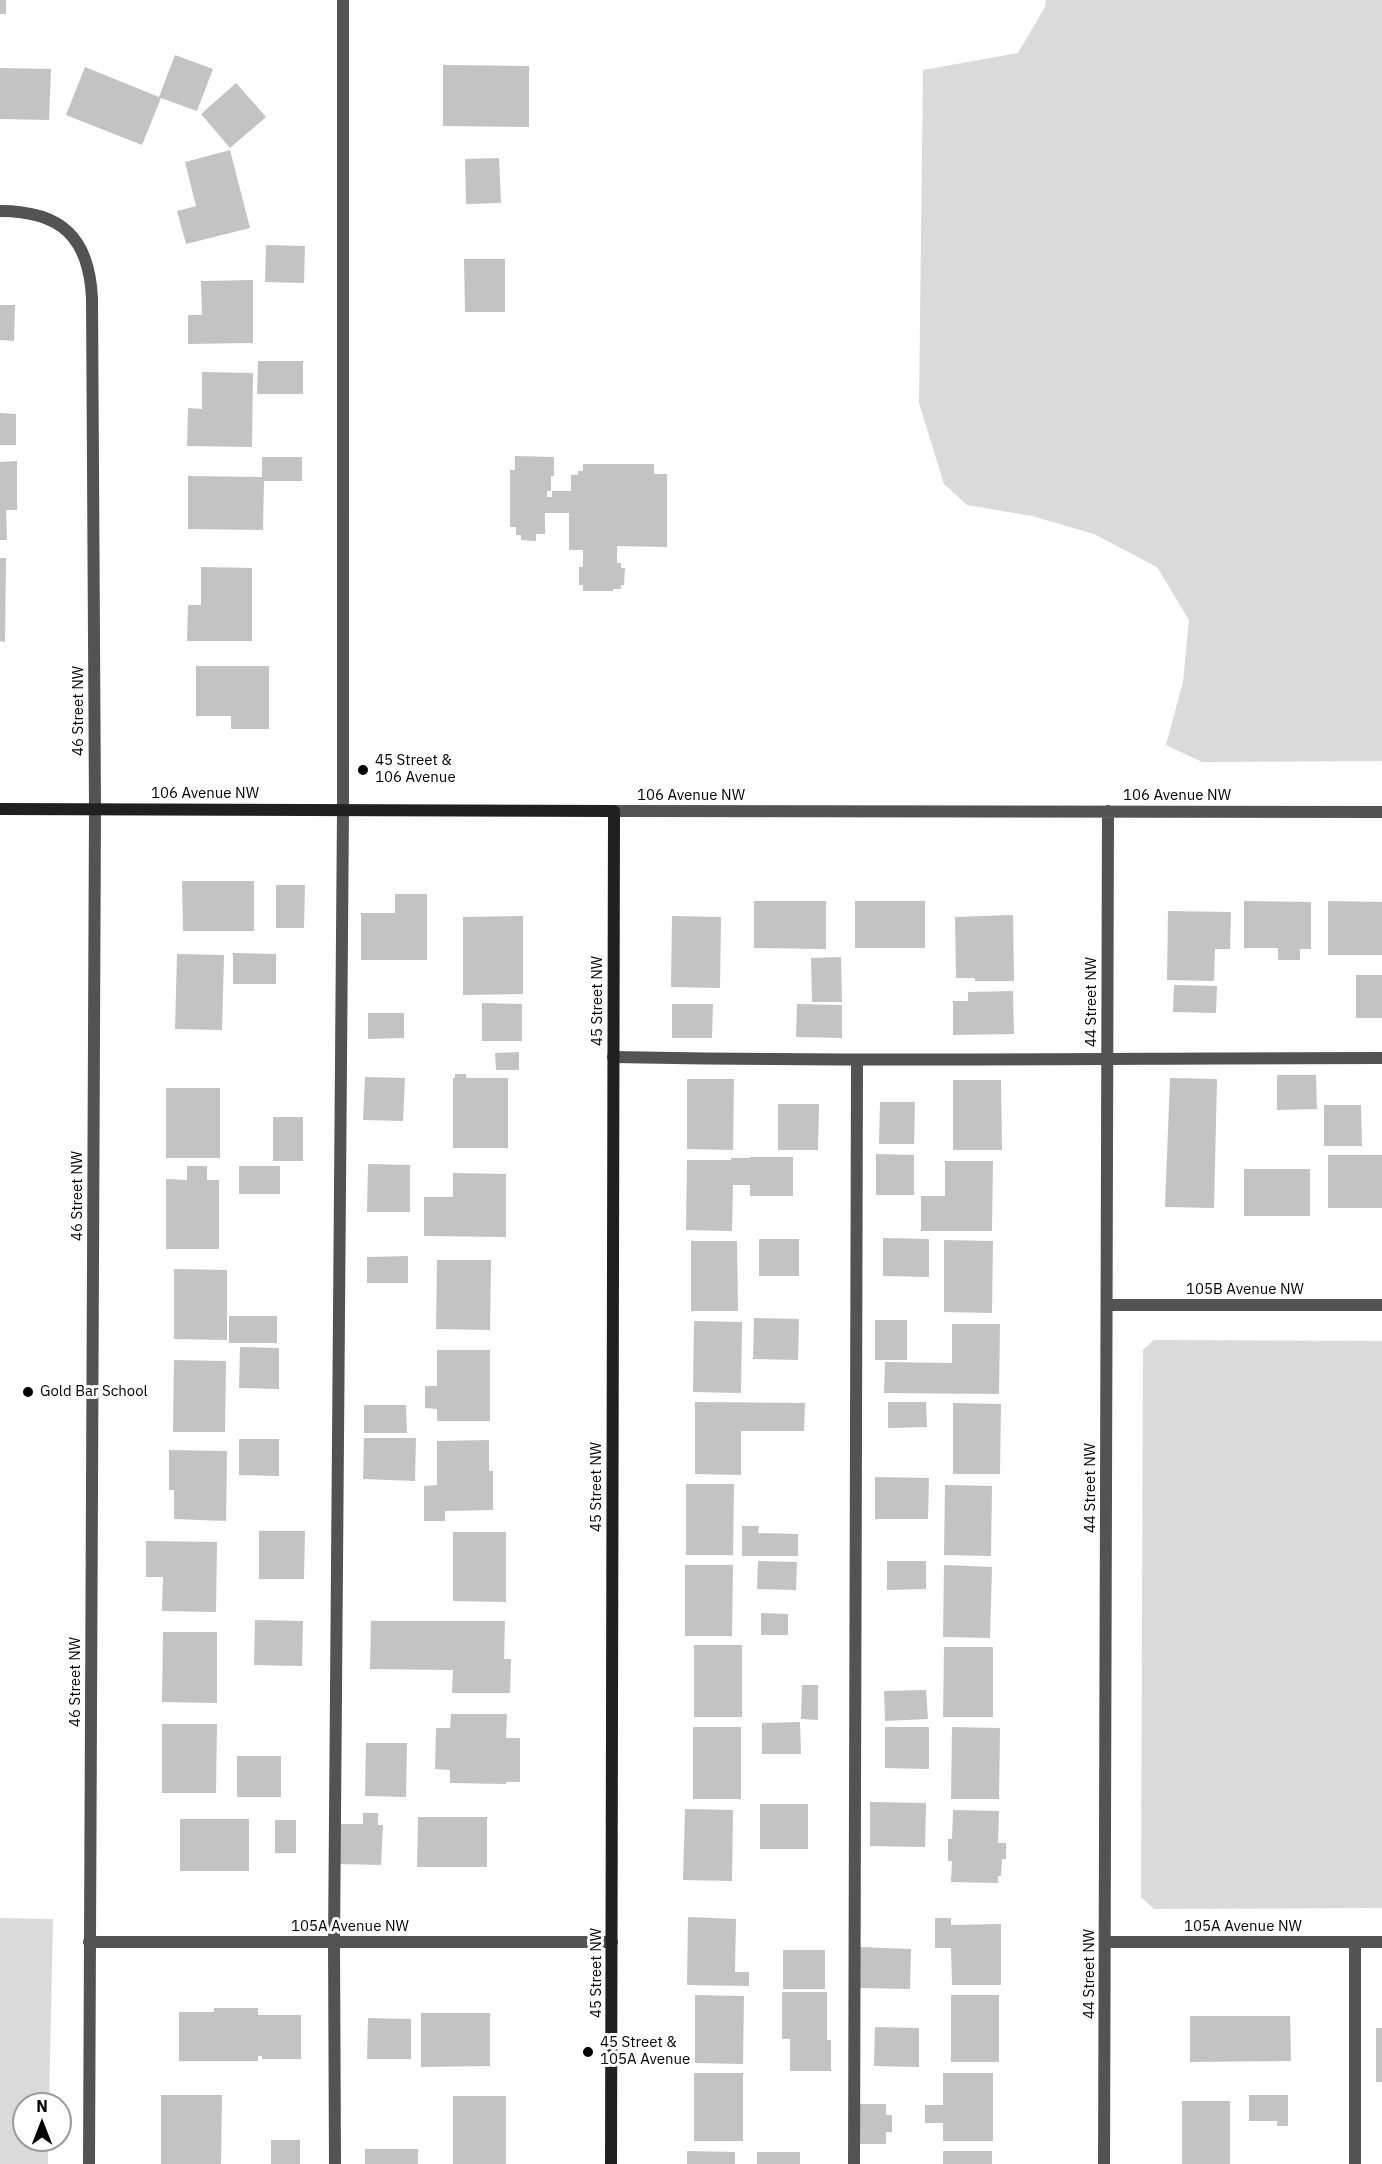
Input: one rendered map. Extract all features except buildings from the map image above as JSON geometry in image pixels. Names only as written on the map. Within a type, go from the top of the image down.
[{"type":"street","points":[[335,2164],[334,1942],[343,809],[343,0]]},
{"type":"street","name":"46 Street NW","points":[[0,211],[28,212],[46,217],[71,234],[82,249],[88,264],[92,298],[95,809],[89,2164]]},
{"type":"street","name":"106 Avenue NW","points":[[0,809],[1382,812]]},
{"type":"street","name":"45 Street NW","points":[[611,2164],[614,810]]},
{"type":"street","name":"44 Street NW","points":[[1104,2164],[1108,811]]},
{"type":"street","points":[[613,1057],[857,1061],[1382,1058]]},
{"type":"street","points":[[854,2164],[857,1061]]},
{"type":"street","name":"105B Avenue NW","points":[[1107,1305],[1382,1305]]},
{"type":"street","name":"105A Avenue NW","points":[[89,1942],[612,1942]]},
{"type":"street","name":"105A Avenue NW","points":[[1105,1942],[1382,1942]]},
{"type":"street","points":[[1355,1942],[1355,2164]]},
{"type":"shaded area","points":[[1046,0],[1382,0],[1382,761],[1202,762],[1166,745],[1183,682],[1189,620],[1157,567],[1094,534],[1032,516],[967,505],[944,484],[919,403],[923,70],[1018,53],[1045,7]]},
{"type":"shaded area","points":[[1154,1340],[1382,1341],[1382,1908],[1154,1909],[1141,1897],[1143,1350]]},
{"type":"shaded area","points":[[0,1918],[53,1919],[49,2092],[12,2092],[12,2152],[48,2152],[48,2164],[0,2164]]},
{"type":"place","name":"45 Street & 106 Avenue","points":[[363,770]]},
{"type":"place","name":"Gold Bar School","points":[[28,1392]]},
{"type":"place","name":"45 Street & 105A Avenue","points":[[588,2052]]}]
